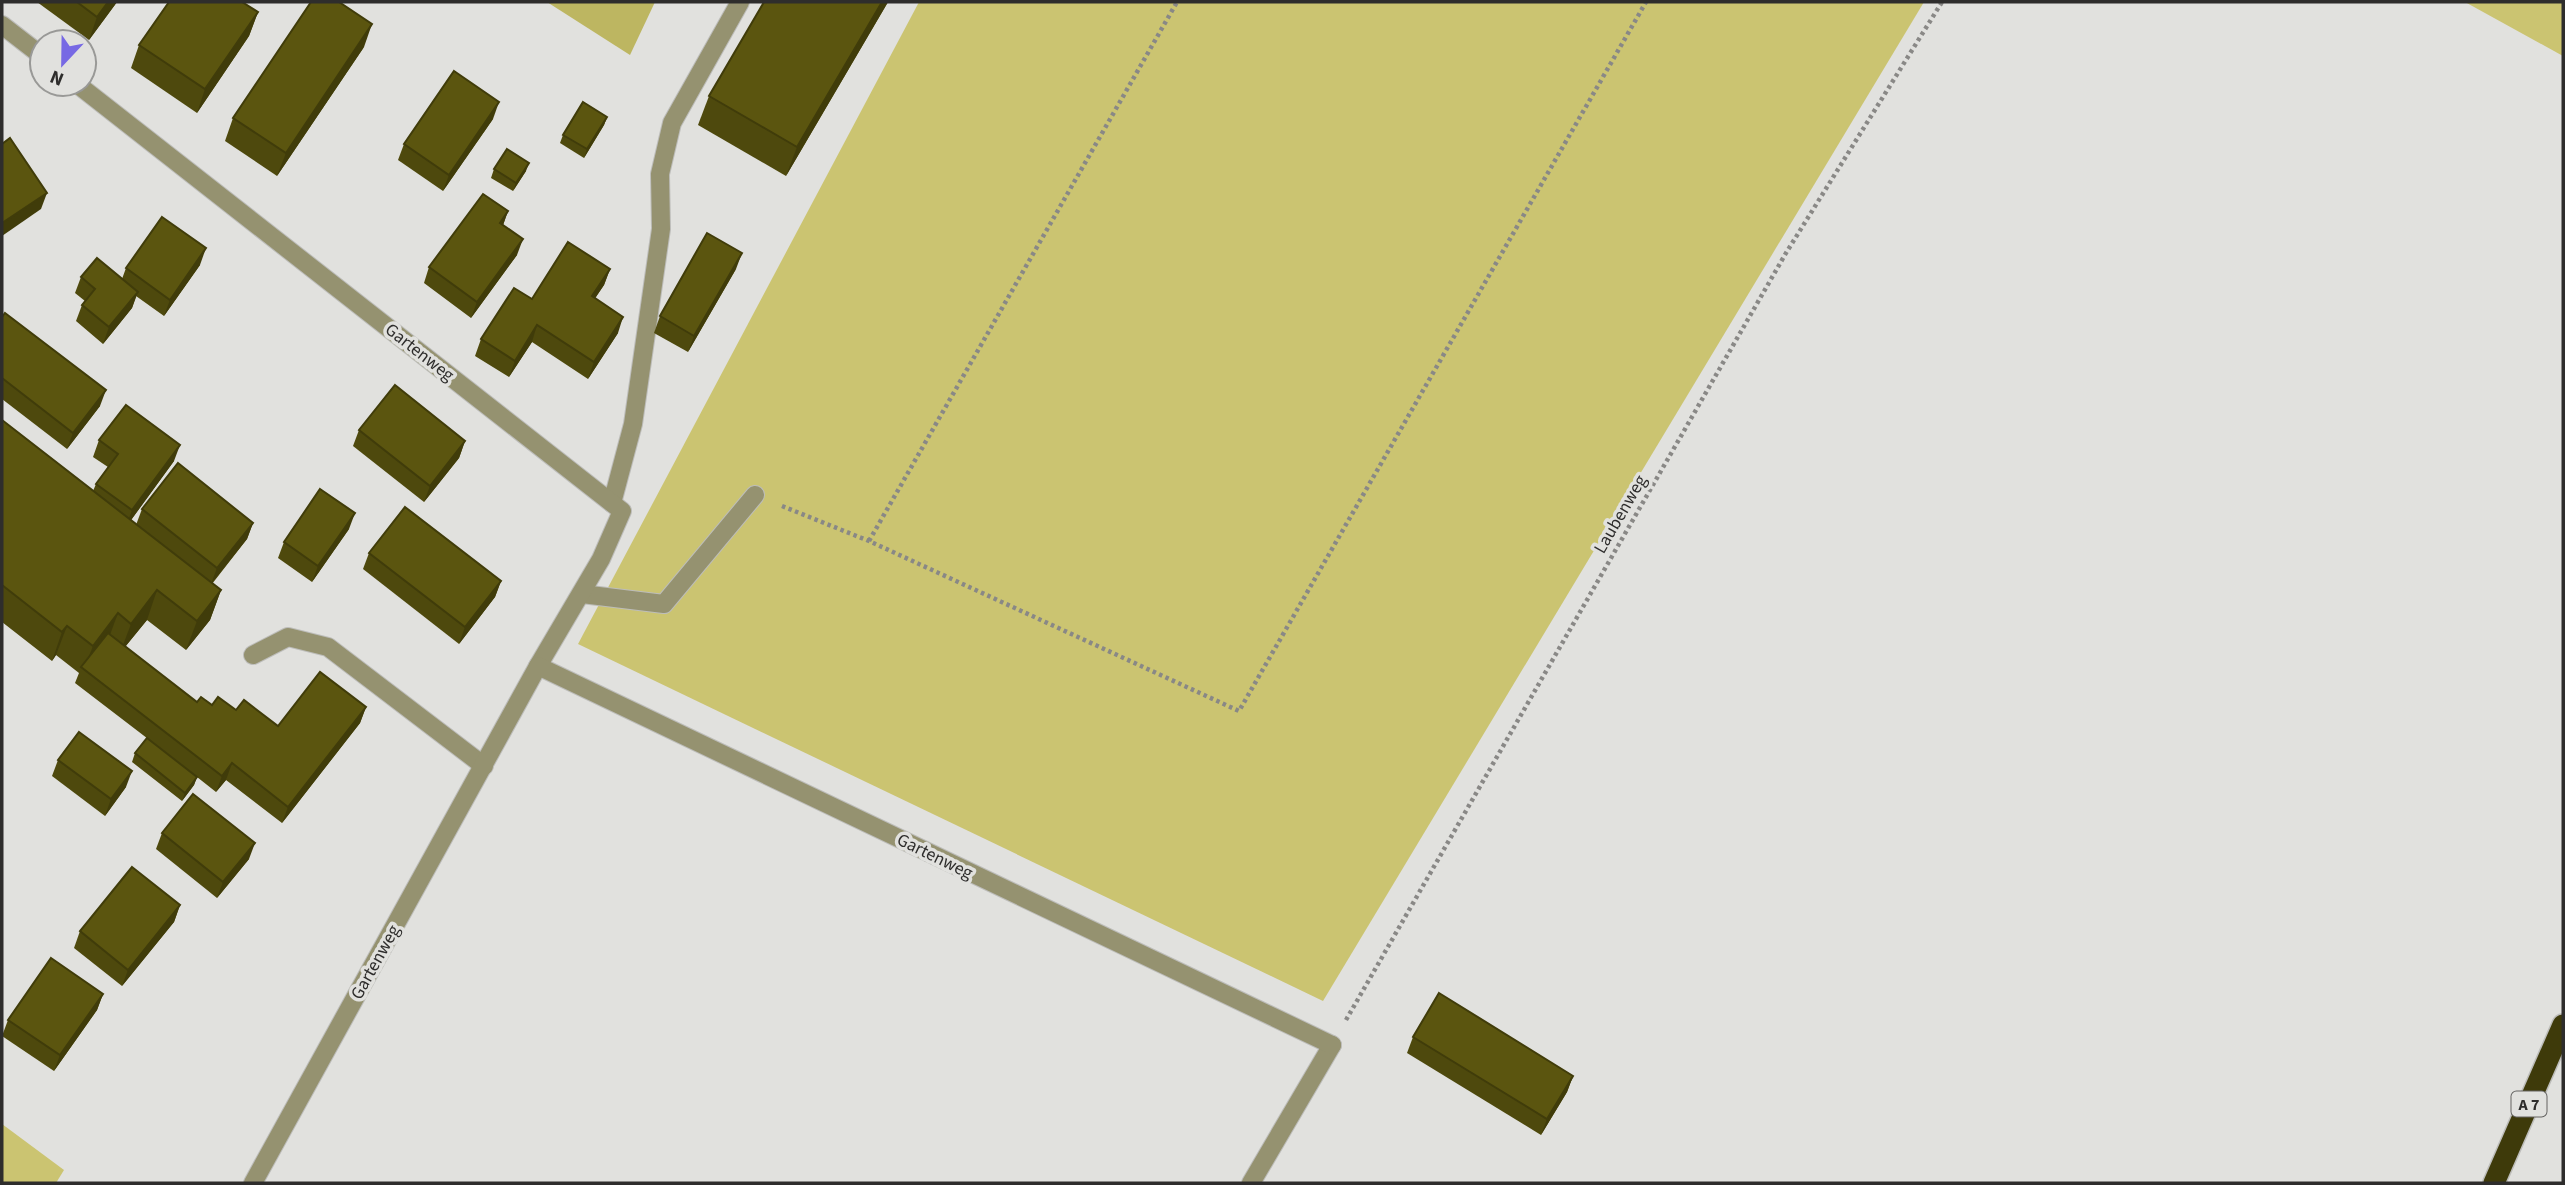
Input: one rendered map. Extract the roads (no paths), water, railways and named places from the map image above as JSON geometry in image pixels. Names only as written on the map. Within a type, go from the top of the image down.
[{"type":"highway","name":"A 7","points":[[2494,1183],[2563,1025]]},
{"type":"street","points":[[612,503],[633,424],[660,229],[660,174],[672,123],[740,2]]},
{"type":"street","points":[[2,25],[28,45]]},
{"type":"street","name":"Gartenweg","points":[[96,98],[622,510],[601,559],[582,594],[538,666],[253,1183]]},
{"type":"street","points":[[582,594],[664,604],[755,495]]},
{"type":"street","points":[[253,655],[288,637],[328,648],[484,766]]},
{"type":"street","name":"Gartenweg","points":[[538,666],[1332,1045],[1251,1183]]}]
